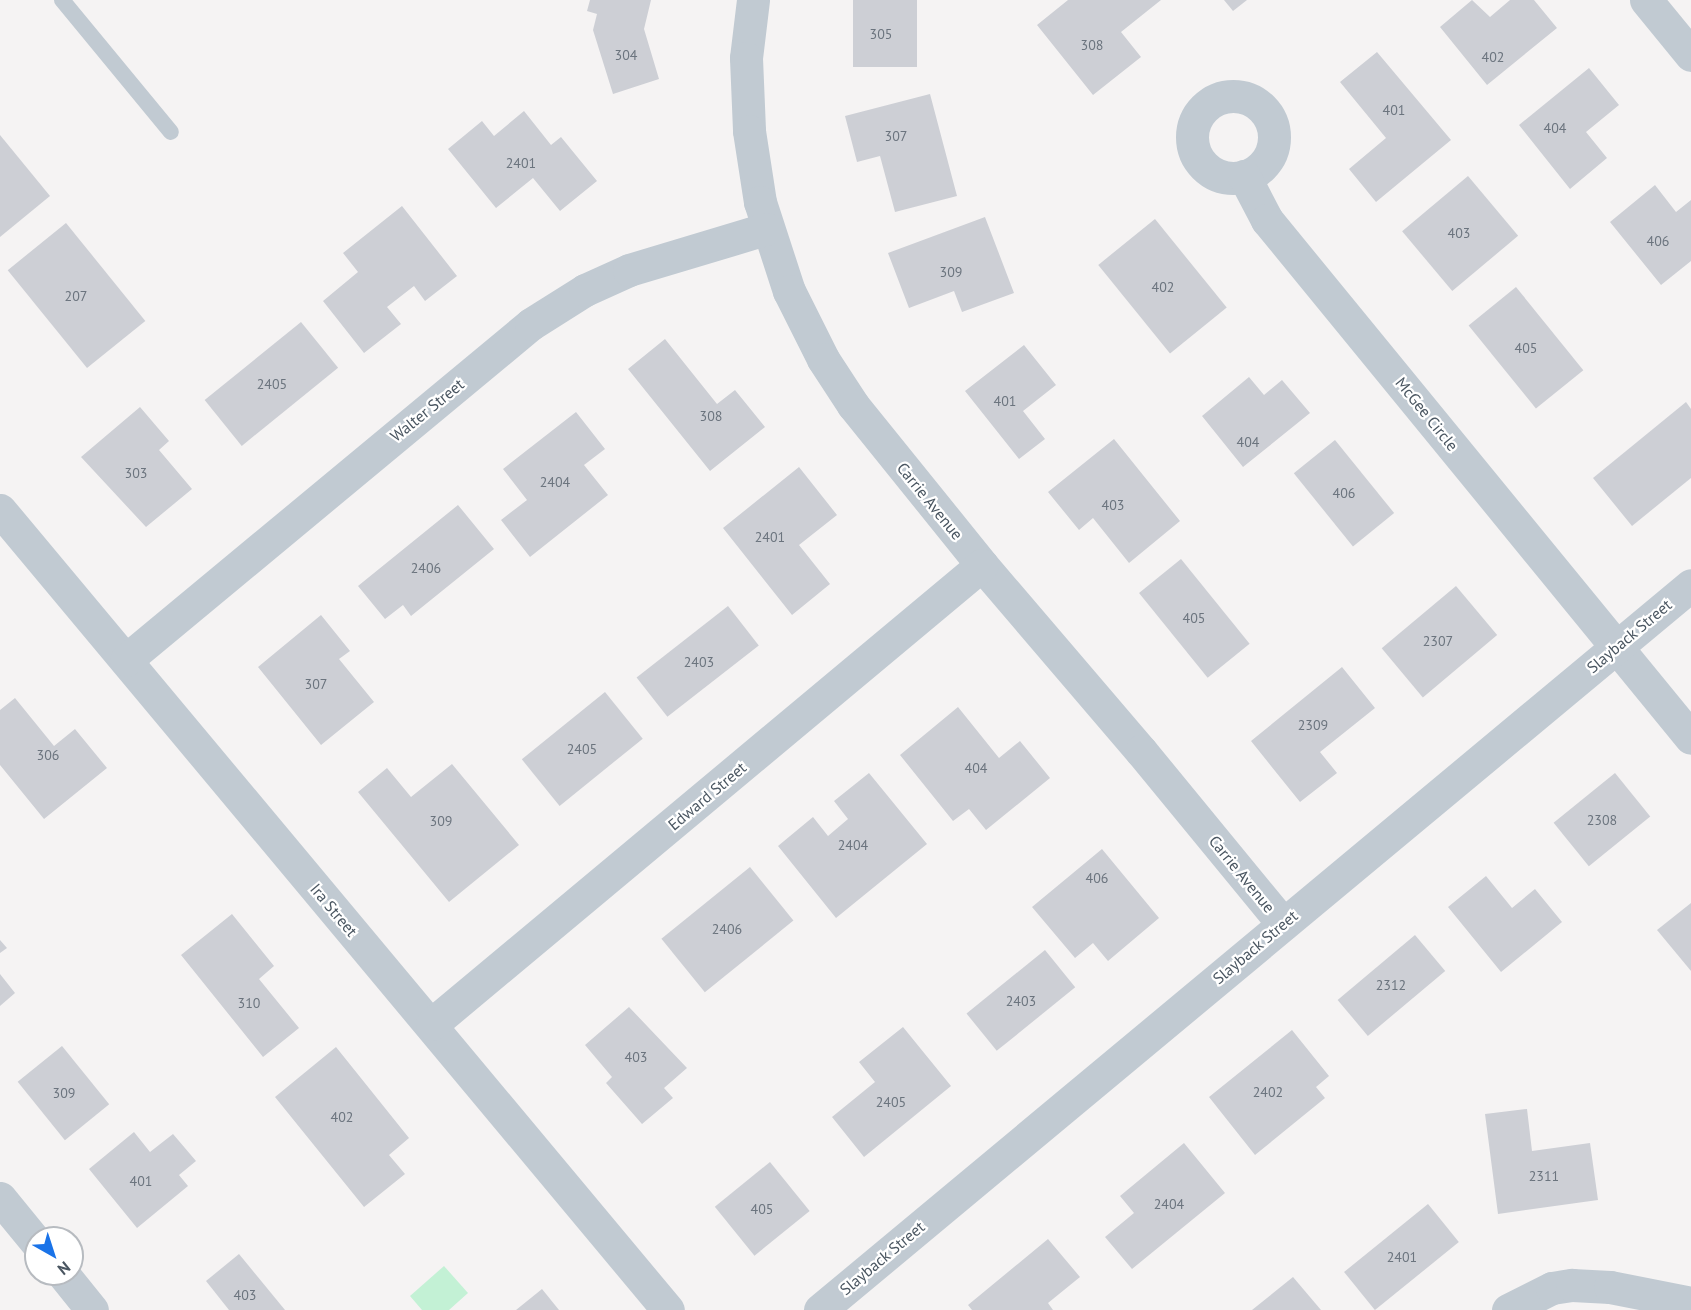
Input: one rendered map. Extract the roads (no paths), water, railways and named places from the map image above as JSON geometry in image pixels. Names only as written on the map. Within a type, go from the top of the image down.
[{"type":"street","name":"Carrie Avenue","points":[[753,0],[746,58],[749,131],[766,229],[789,291],[823,359],[853,405],[982,565],[1283,924]]},
{"type":"street","points":[[1646,0],[1691,55]]},
{"type":"street","name":"McGee Circle","points":[[1244,176],[1267,220],[1691,738]]},
{"type":"street","name":"Walter Street","points":[[126,660],[531,324],[585,290],[629,270],[766,229]]},
{"type":"street","name":"Ira Street","points":[[0,510],[432,1024],[668,1310]]},
{"type":"street","name":"Edward Street","points":[[432,1024],[982,565]]},
{"type":"street","name":"Slayback Street","points":[[820,1310],[1691,585]]},
{"type":"street","points":[[0,1198],[24,1227]]},
{"type":"street","points":[[1508,1310],[1552,1288],[1572,1285],[1610,1287],[1691,1303]]},
{"type":"street","points":[[73,1286],[92,1310]]},
{"type":"lane","points":[[62,0],[171,132]]}]
